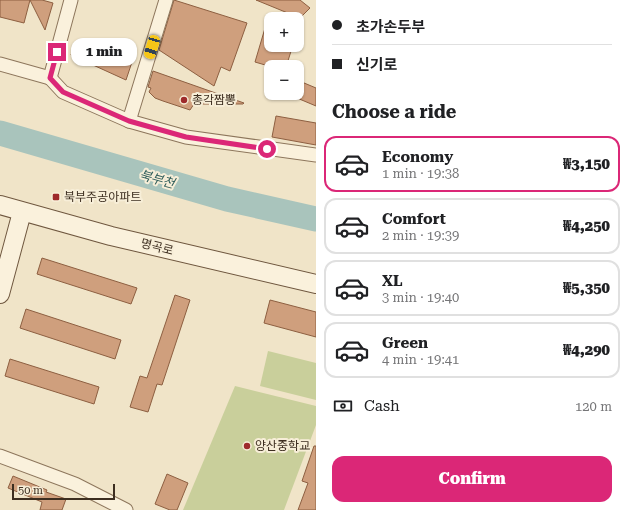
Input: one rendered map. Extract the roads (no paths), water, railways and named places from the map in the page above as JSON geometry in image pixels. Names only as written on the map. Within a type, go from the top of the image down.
[{"type":"main road","name":"명곡로","points":[[0,205],[127,240],[316,284]]},
{"type":"main road","points":[[0,294],[22,212]]},
{"type":"street","points":[[50,78],[71,0]]},
{"type":"street","points":[[129,121],[166,0]]},
{"type":"street","points":[[0,64],[50,78],[63,92],[129,121],[186,137],[316,155]]},
{"type":"street","points":[[0,456],[75,484],[122,509]]},
{"type":"waterway","name":"북부천","points":[[0,133],[227,199],[316,219]]},
{"type":"place","name":"총각짬뽕","points":[[184,100]]},
{"type":"place","name":"북부주공아파트","points":[[56,197]]},
{"type":"place","name":"양산중학교","points":[[247,446]]}]
